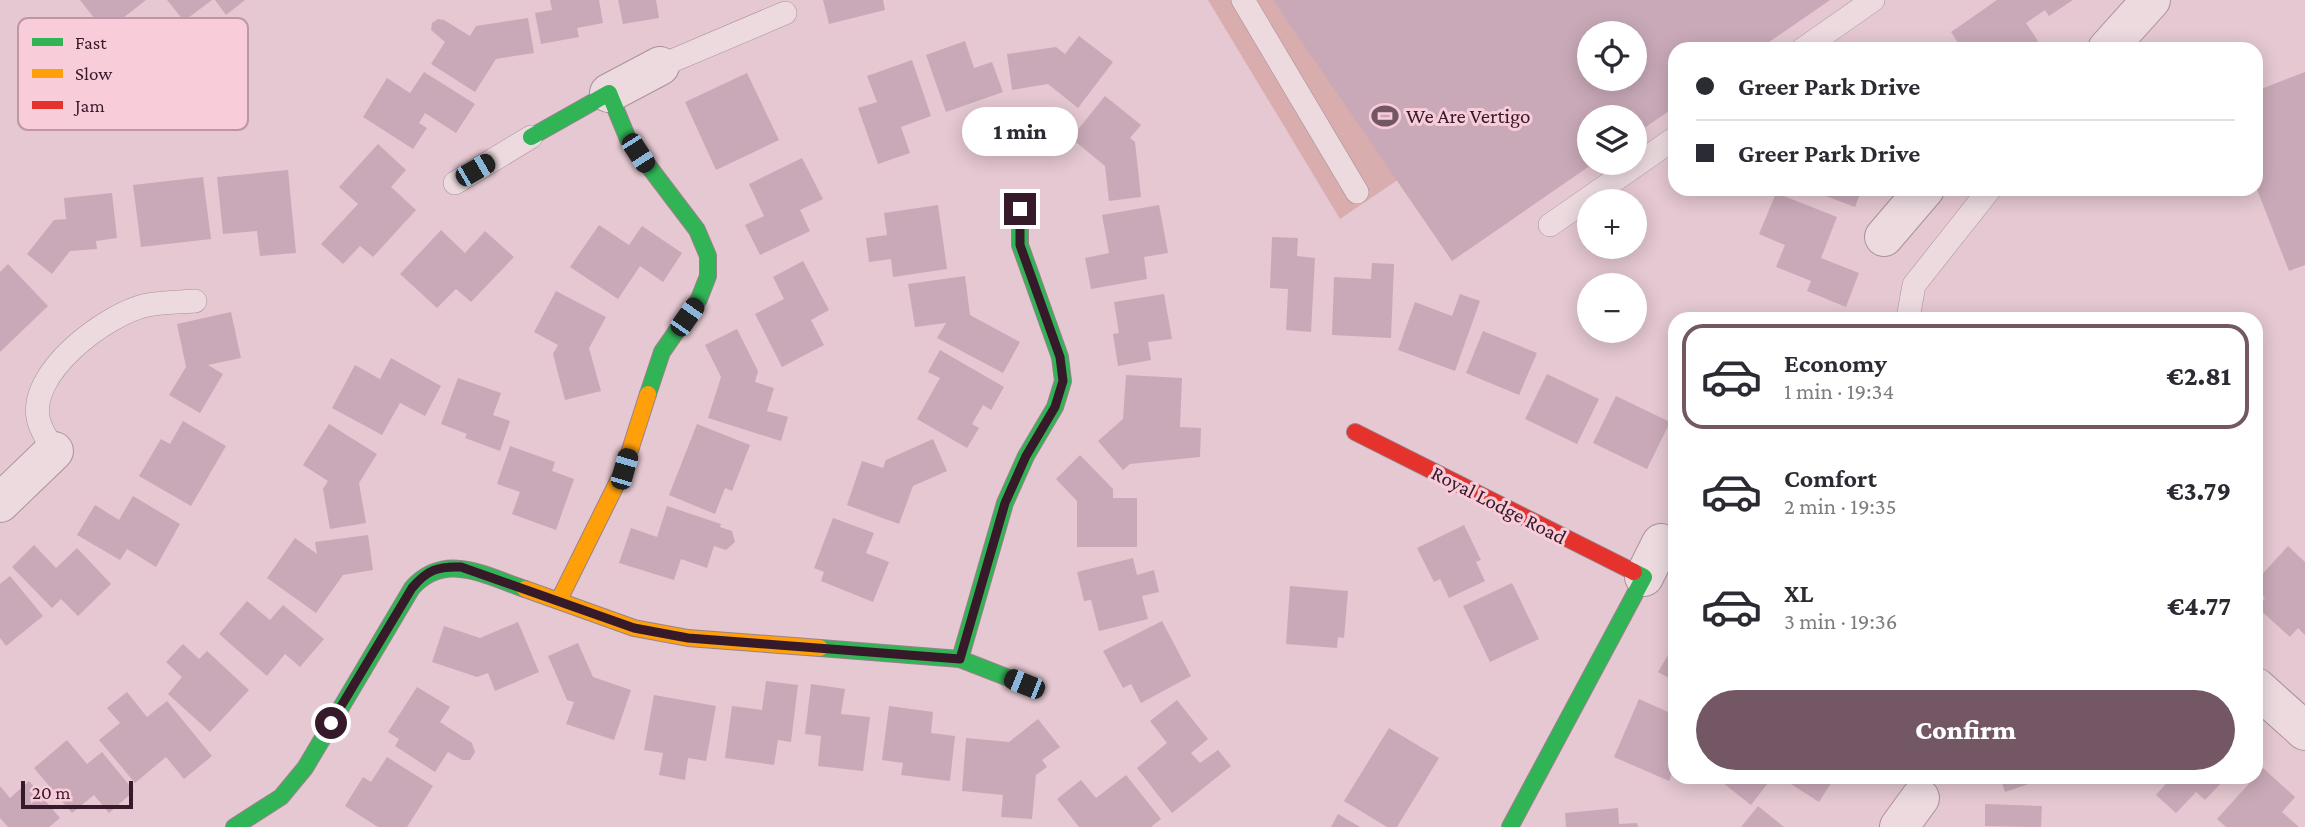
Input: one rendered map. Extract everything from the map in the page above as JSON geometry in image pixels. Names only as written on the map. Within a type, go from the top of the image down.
[{"type":"street","points":[[2113,42],[2151,0]]},
{"type":"street","points":[[531,137],[660,66]]},
{"type":"street","points":[[559,600],[624,469],[645,395],[662,352],[699,299],[709,276],[709,256],[697,230],[670,200],[635,149],[608,93]]},
{"type":"street","points":[[1884,237],[1919,196]]},
{"type":"street","points":[[960,659],[1005,503],[1026,456],[1055,407],[1063,381],[1060,357],[1020,245],[1020,209]]},
{"type":"street","name":"Royal Lodge Road","points":[[1355,432],[1644,577]]},
{"type":"street","points":[[0,503],[54,451]]},
{"type":"street","points":[[1510,827],[1661,543]]},
{"type":"street","points":[[234,827],[281,797],[305,768],[412,588],[424,573],[440,566],[461,567],[634,628],[688,638],[960,659],[1024,684]]},
{"type":"street","points":[[2263,693],[2305,731]]},
{"type":"lane","points":[[1243,0],[1357,192]]},
{"type":"lane","points":[[1812,42],[1873,0]]},
{"type":"lane","points":[[660,66],[785,13]]},
{"type":"lane","points":[[455,183],[531,137]]},
{"type":"lane","points":[[1550,225],[1668,143]]},
{"type":"lane","points":[[1909,312],[1914,285],[1984,196]]},
{"type":"lane","points":[[54,451],[39,421],[38,400],[55,366],[98,326],[145,306],[195,300]]},
{"type":"shaded area","name":"We Are Vertigo","points":[[1208,0],[1661,0],[1630,21],[1577,21],[1577,58],[1340,219]]},
{"type":"building","points":[[80,0],[146,0],[123,18],[94,18]]},
{"type":"building","points":[[167,0],[212,0],[188,18],[182,18]]},
{"type":"building","points":[[215,0],[245,0],[226,15]]},
{"type":"building","points":[[550,0],[599,0],[603,23],[577,28],[579,37],[541,44],[535,13],[552,10]]},
{"type":"building","points":[[618,0],[656,0],[659,18],[623,24]]},
{"type":"building","points":[[823,0],[883,0],[885,10],[829,24]]},
{"type":"building","points":[[1273,0],[1830,0],[1769,42],[1668,42],[1668,112],[1647,126],[1647,105],[1577,105],[1577,175],[1452,261]]},
{"type":"building","points":[[1997,0],[2073,0],[2049,16],[2045,10],[2026,23],[2037,42],[1957,42],[1951,32]]},
{"type":"building","points":[[528,18],[534,53],[496,59],[475,92],[431,64],[445,42],[431,30],[432,23],[438,19],[470,36],[476,26]]},
{"type":"building","points":[[1079,36],[1113,62],[1078,108],[1048,84],[1012,90],[1007,54],[1056,47],[1065,54]]},
{"type":"building","points":[[965,41],[974,68],[992,62],[1003,92],[946,112],[926,55]]},
{"type":"building","points":[[912,60],[931,116],[901,127],[910,153],[878,164],[858,108],[877,102],[867,76]]},
{"type":"building","points":[[424,72],[475,104],[456,133],[425,113],[419,123],[427,128],[413,149],[363,117],[387,78],[410,93]]},
{"type":"building","points":[[2305,72],[2305,265],[2289,271],[2260,196],[2263,196],[2263,88]]},
{"type":"building","points":[[747,73],[779,140],[716,170],[685,102]]},
{"type":"building","points":[[1105,96],[1141,125],[1130,138],[1135,142],[1141,197],[1109,201],[1105,166],[1071,138]]},
{"type":"building","points":[[378,144],[406,170],[391,187],[416,210],[373,257],[360,246],[343,264],[321,244],[358,204],[339,187]]},
{"type":"building","points":[[802,158],[823,199],[800,210],[810,231],[760,255],[745,225],[764,216],[749,184]]},
{"type":"building","points":[[288,170],[296,253],[260,256],[257,231],[223,234],[217,177]]},
{"type":"building","points":[[203,177],[211,239],[141,247],[133,185]]},
{"type":"building","points":[[112,193],[117,238],[96,241],[97,249],[70,251],[52,274],[27,254],[54,220],[66,219],[64,198]]},
{"type":"building","points":[[1775,196],[1784,196],[1837,217],[1821,258],[1859,273],[1846,307],[1807,291],[1811,281],[1776,267],[1785,245],[1759,234]]},
{"type":"building","points":[[1826,196],[1859,196],[1855,207]]},
{"type":"building","points":[[938,205],[947,269],[893,277],[891,259],[869,262],[866,238],[887,235],[884,213]]},
{"type":"building","points":[[1159,205],[1168,253],[1144,257],[1147,279],[1091,289],[1085,258],[1109,253],[1102,215]]},
{"type":"building","points":[[599,225],[629,245],[642,226],[682,253],[663,282],[640,266],[618,299],[570,267]]},
{"type":"building","points":[[441,230],[465,253],[485,231],[514,257],[471,302],[456,289],[437,308],[400,274]]},
{"type":"building","points":[[1272,237],[1298,238],[1297,256],[1315,258],[1311,332],[1286,330],[1288,289],[1270,288]]},
{"type":"building","points":[[803,261],[829,310],[811,320],[824,345],[782,367],[755,314],[784,299],[773,277]]},
{"type":"building","points":[[1372,263],[1394,264],[1391,338],[1332,335],[1334,277],[1371,279]]},
{"type":"building","points":[[8,264],[48,306],[0,352],[0,272]]},
{"type":"building","points":[[965,276],[970,315],[1020,342],[1003,373],[937,338],[946,323],[915,327],[908,284]]},
{"type":"building","points":[[556,291],[606,317],[589,348],[601,391],[565,400],[553,354],[558,345],[534,332]]},
{"type":"building","points":[[1164,294],[1172,339],[1148,342],[1151,360],[1118,366],[1113,334],[1119,333],[1114,302]]},
{"type":"building","points":[[1460,294],[1480,301],[1455,371],[1398,350],[1415,302],[1452,316]]},
{"type":"building","points":[[231,312],[241,358],[208,365],[223,374],[200,413],[169,395],[186,367],[177,324]]},
{"type":"building","points":[[737,329],[758,371],[755,382],[774,388],[767,411],[788,417],[781,441],[708,418],[721,377],[705,345]]},
{"type":"building","points":[[1483,331],[1537,353],[1519,395],[1466,373]]},
{"type":"building","points":[[940,350],[1004,387],[991,410],[983,405],[972,424],[979,428],[967,448],[917,419],[940,378],[928,372]]},
{"type":"building","points":[[391,358],[441,386],[425,416],[400,403],[382,435],[332,408],[355,365],[380,379]]},
{"type":"building","points":[[1547,374],[1599,399],[1577,444],[1525,419]]},
{"type":"building","points":[[1126,375],[1182,378],[1180,427],[1201,428],[1200,457],[1130,464],[1123,470],[1098,441],[1123,419]]},
{"type":"building","points":[[458,378],[501,393],[493,415],[510,421],[500,451],[465,438],[467,434],[441,424]]},
{"type":"building","points":[[1616,396],[1668,421],[1647,469],[1593,443]]},
{"type":"building","points":[[183,421],[226,446],[191,506],[139,476],[161,439],[170,444]]},
{"type":"building","points":[[329,424],[377,454],[359,483],[366,523],[330,529],[323,489],[328,481],[303,465]]},
{"type":"building","points":[[697,424],[750,445],[732,491],[725,488],[715,514],[669,495]]},
{"type":"building","points":[[933,439],[947,471],[913,486],[899,524],[847,505],[862,461],[883,468],[886,460]]},
{"type":"building","points":[[510,446],[555,462],[552,471],[574,479],[556,530],[512,514],[520,492],[497,484]]},
{"type":"building","points":[[1080,455],[1113,489],[1113,498],[1137,498],[1137,547],[1077,547],[1077,501],[1056,479]]},
{"type":"building","points":[[133,496],[180,524],[156,567],[127,549],[120,560],[77,535],[95,505],[119,520]]},
{"type":"building","points":[[667,506],[721,524],[720,527],[732,531],[735,542],[726,550],[714,546],[707,568],[681,559],[674,580],[619,563],[631,528],[657,537]]},
{"type":"building","points":[[833,518],[874,533],[866,553],[889,562],[873,602],[821,581],[824,572],[814,568]]},
{"type":"building","points":[[1464,525],[1481,560],[1476,562],[1485,581],[1449,598],[1440,579],[1434,582],[1417,548]]},
{"type":"building","points":[[368,535],[373,570],[343,575],[316,613],[267,578],[295,538],[317,554],[315,542]]},
{"type":"building","points":[[34,545],[56,568],[77,548],[111,584],[78,616],[61,599],[52,608],[12,567]]},
{"type":"building","points":[[2288,546],[2305,562],[2305,635],[2298,628],[2290,637],[2263,612],[2263,573]]},
{"type":"building","points":[[1133,558],[1137,575],[1154,570],[1159,592],[1142,596],[1148,619],[1099,631],[1091,600],[1084,601],[1077,572]]},
{"type":"building","points":[[10,576],[43,616],[6,646],[0,638],[0,584]]},
{"type":"building","points":[[1512,583],[1539,639],[1490,662],[1463,606]]},
{"type":"building","points":[[1290,586],[1348,591],[1344,638],[1338,637],[1337,648],[1286,644]]},
{"type":"building","points":[[247,601],[270,620],[283,605],[324,639],[300,667],[285,654],[267,676],[219,634]]},
{"type":"building","points":[[1162,621],[1191,676],[1141,703],[1131,684],[1123,688],[1103,651]]},
{"type":"building","points":[[518,622],[539,672],[495,691],[488,673],[477,677],[432,662],[444,626],[480,638]]},
{"type":"building","points":[[578,643],[593,677],[631,690],[614,740],[566,724],[574,702],[567,700],[548,656]]},
{"type":"building","points":[[183,644],[199,659],[207,651],[249,690],[210,732],[168,694],[182,677],[166,662]]},
{"type":"building","points":[[1668,655],[1668,677],[1658,672]]},
{"type":"building","points":[[766,681],[798,685],[791,742],[778,740],[774,765],[725,758],[732,706],[762,710]]},
{"type":"building","points":[[811,684],[845,689],[841,714],[870,717],[863,771],[818,766],[821,736],[805,734]]},
{"type":"building","points":[[417,687],[450,707],[440,722],[472,743],[475,752],[470,760],[462,760],[448,752],[435,772],[395,746],[399,739],[388,732]]},
{"type":"building","points":[[127,692],[147,717],[167,701],[212,756],[184,779],[166,757],[135,783],[99,740],[120,723],[107,708]]},
{"type":"building","points":[[654,695],[716,706],[706,761],[688,758],[685,780],[659,775],[663,753],[644,750]]},
{"type":"building","points":[[1639,699],[1668,712],[1668,781],[1614,757]]},
{"type":"building","points":[[1177,700],[1208,739],[1191,753],[1200,763],[1218,750],[1231,766],[1172,813],[1137,768],[1167,743],[1150,721]]},
{"type":"building","points":[[889,706],[933,712],[931,733],[955,736],[950,781],[901,775],[903,763],[882,760]]},
{"type":"building","points":[[1038,719],[1060,747],[1042,760],[1047,767],[1036,775],[1032,819],[1001,817],[1003,795],[962,791],[966,738],[1009,742]]},
{"type":"building","points":[[1389,728],[1439,758],[1397,827],[1387,827],[1344,801]]},
{"type":"building","points":[[67,740],[87,764],[102,752],[134,791],[109,813],[94,795],[72,813],[34,768]]},
{"type":"building","points":[[387,757],[433,786],[407,827],[378,827],[345,806],[363,777],[371,782]]},
{"type":"building","points":[[2263,768],[2295,797],[2282,812],[2299,827],[2226,827],[2217,819],[2249,784],[2263,784]]},
{"type":"building","points":[[1126,775],[1161,819],[1151,827],[1079,827],[1057,799],[1081,780],[1096,798]]},
{"type":"building","points":[[29,781],[60,818],[49,827],[8,827],[0,818],[0,786],[10,798]]},
{"type":"building","points":[[1724,784],[1767,784],[1751,805]]},
{"type":"building","points":[[1791,784],[1831,784],[1819,802]]},
{"type":"building","points":[[2002,784],[2029,784],[2005,792]]},
{"type":"building","points":[[2166,784],[2220,784],[2205,800],[2196,792],[2176,813],[2156,795]]},
{"type":"building","points":[[1985,804],[2042,806],[2041,827],[1985,826]]},
{"type":"building","points":[[1758,806],[1784,827],[1741,827]]},
{"type":"building","points":[[1618,808],[1619,824],[1637,823],[1638,827],[1566,827],[1565,813]]},
{"type":"building","points":[[1338,814],[1360,827],[1331,827]]},
{"type":"traffic: fast","points":[[531,137],[609,93],[628,139],[697,230],[708,256],[708,276],[699,299],[662,352],[648,394]]},
{"type":"traffic: fast","points":[[960,659],[1005,503],[1026,456],[1055,407],[1063,381],[1060,357],[1020,245],[1020,209]]},
{"type":"traffic: fast","points":[[234,827],[281,797],[305,768],[412,588],[425,577],[438,571],[466,570],[525,589]]},
{"type":"traffic: fast","points":[[1510,827],[1644,577],[1634,572]]},
{"type":"traffic: fast","points":[[820,648],[960,659],[1024,684]]},
{"type":"traffic: slow","points":[[559,600],[624,469],[648,394]]},
{"type":"traffic: slow","points":[[525,589],[634,628],[688,638],[820,648]]},
{"type":"traffic: jam","points":[[1355,432],[1634,572]]},
{"type":"place","name":"We Are Vertigo","points":[[1385,116]]},
{"type":"route","points":[[331,723],[412,588],[424,573],[440,566],[461,567],[634,628],[688,638],[960,659],[1005,503],[1026,456],[1055,407],[1063,381],[1060,357],[1020,245],[1020,209]]}]
